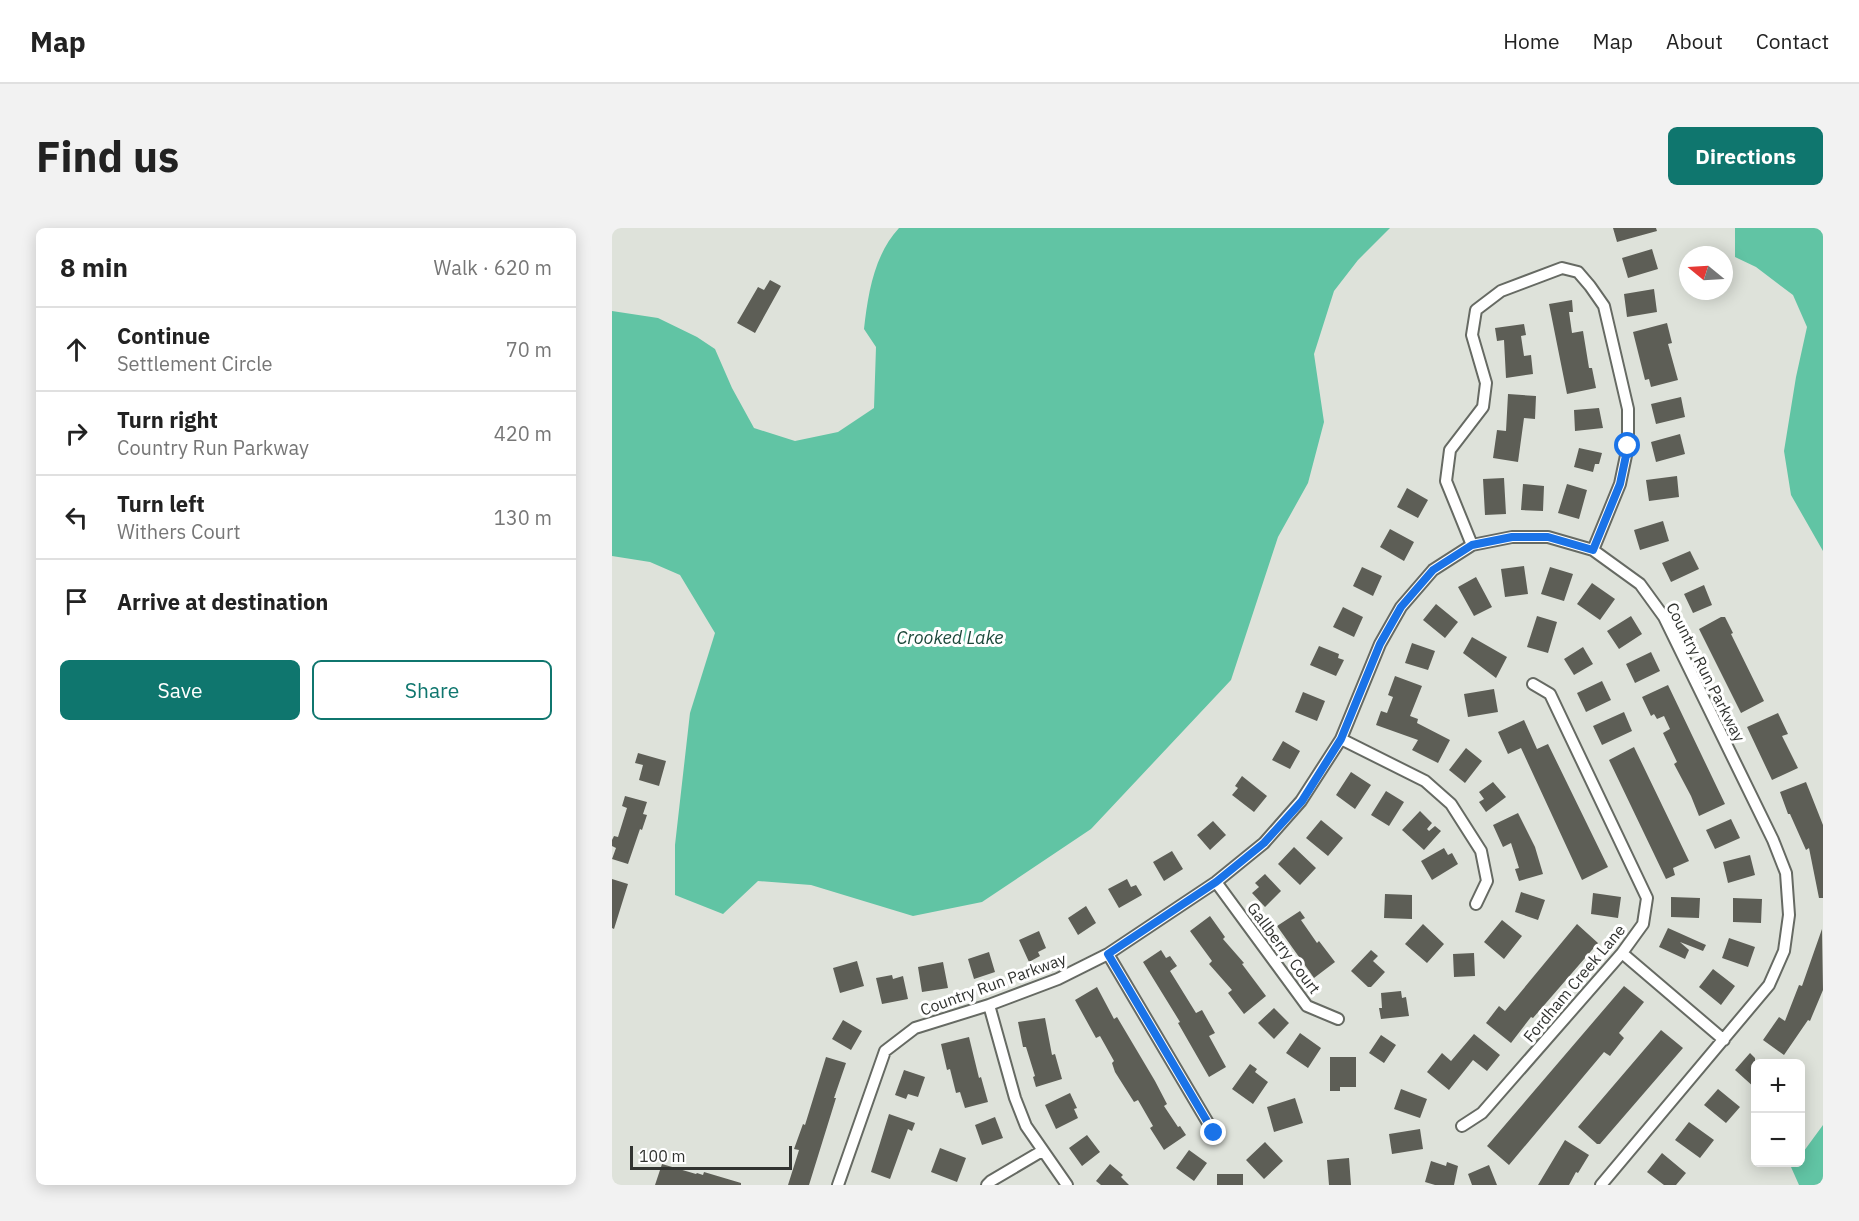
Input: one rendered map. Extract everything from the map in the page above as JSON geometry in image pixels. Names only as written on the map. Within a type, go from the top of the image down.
[{"type":"street","points":[[1472,545],[1446,481],[1450,450],[1483,407],[1486,382],[1472,335],[1476,310],[1501,291],[1562,268],[1578,272],[1604,306],[1628,409],[1628,446],[1620,484],[1593,550]]},
{"type":"street","name":"Country Run Parkway","points":[[838,1185],[885,1051],[915,1028],[989,1005],[1058,979],[1108,954],[1216,882],[1264,843],[1302,801],[1341,739],[1380,644],[1401,607],[1433,570],[1472,545],[1512,537],[1548,537],[1593,550],[1640,584],[1664,617],[1773,840],[1786,873],[1789,915],[1784,951],[1769,985],[1601,1185]]},
{"type":"street","name":"Fordham Creek Lane","points":[[1462,1126],[1482,1113],[1622,953],[1643,924],[1647,898],[1550,694],[1533,684]]},
{"type":"street","points":[[1341,739],[1425,781],[1451,804],[1481,851],[1487,881],[1476,904]]},
{"type":"street","name":"Gallberry Court","points":[[1216,882],[1307,1006],[1338,1019]]},
{"type":"street","points":[[1622,953],[1724,1040]]},
{"type":"street","points":[[1108,954],[1214,1133]]},
{"type":"street","points":[[989,1005],[1015,1098],[1026,1126],[1067,1185]]},
{"type":"street","points":[[987,1185],[1042,1151]]},
{"type":"water","name":"Crooked Lake","points":[[899,228],[1390,228],[1358,260],[1334,291],[1314,354],[1324,422],[1308,483],[1278,537],[1231,680],[1091,829],[982,902],[913,916],[811,885],[758,881],[723,914],[675,895],[675,845],[690,713],[715,633],[680,575],[650,562],[612,556],[612,311],[658,318],[697,337],[715,349],[732,388],[754,428],[795,441],[838,432],[874,408],[876,347],[864,329],[870,289],[878,263],[890,239]]},
{"type":"water","points":[[1735,228],[1823,228],[1823,551],[1791,495],[1784,451],[1807,327],[1793,295],[1756,267],[1735,257]]},
{"type":"water","points":[[1823,1125],[1823,1185],[1799,1185],[1791,1167],[1805,1167],[1805,1150]]},
{"type":"building","points":[[1613,228],[1656,228],[1657,231],[1617,242]]},
{"type":"building","points":[[1652,249],[1658,269],[1628,278],[1622,258]]},
{"type":"building","points":[[770,280],[781,286],[755,333],[737,323],[758,287],[764,290]]},
{"type":"building","points":[[1654,289],[1657,312],[1627,317],[1624,294]]},
{"type":"building","points":[[1572,300],[1573,312],[1569,312],[1572,333],[1583,331],[1589,368],[1592,368],[1596,388],[1567,394],[1549,304]]},
{"type":"building","points":[[1667,323],[1672,343],[1668,344],[1678,380],[1651,387],[1649,379],[1645,380],[1633,332]]},
{"type":"building","points":[[1524,324],[1526,335],[1521,336],[1524,356],[1531,355],[1533,374],[1506,378],[1504,340],[1497,341],[1495,328]]},
{"type":"building","points":[[1508,394],[1536,396],[1535,419],[1524,418],[1518,462],[1493,458],[1497,430],[1506,431]]},
{"type":"building","points":[[1681,397],[1685,417],[1656,424],[1651,404]]},
{"type":"building","points":[[1599,408],[1603,428],[1575,431],[1574,410]]},
{"type":"building","points":[[1680,434],[1685,454],[1656,462],[1651,442]]},
{"type":"building","points":[[1579,448],[1602,453],[1599,464],[1595,464],[1593,472],[1574,467]]},
{"type":"building","points":[[1677,476],[1679,497],[1649,501],[1646,480]]},
{"type":"building","points":[[1504,478],[1506,514],[1485,515],[1483,479]]},
{"type":"building","points":[[1523,484],[1544,486],[1543,511],[1521,510]]},
{"type":"building","points":[[1567,484],[1587,490],[1579,519],[1558,513]]},
{"type":"building","points":[[1407,488],[1428,500],[1418,518],[1397,507]]},
{"type":"building","points":[[1663,521],[1669,541],[1640,550],[1634,530]]},
{"type":"building","points":[[1390,529],[1414,542],[1404,561],[1380,547]]},
{"type":"building","points":[[1690,551],[1699,569],[1671,582],[1662,563]]},
{"type":"building","points":[[1524,566],[1528,594],[1505,597],[1501,569]]},
{"type":"building","points":[[1362,567],[1382,576],[1373,596],[1353,586]]},
{"type":"building","points":[[1550,567],[1573,574],[1564,601],[1541,594]]},
{"type":"building","points":[[1476,577],[1492,607],[1474,616],[1458,587]]},
{"type":"building","points":[[1592,583],[1615,599],[1600,620],[1577,604]]},
{"type":"building","points":[[1704,585],[1712,605],[1693,613],[1684,594]]},
{"type":"building","points":[[1436,604],[1458,622],[1445,638],[1423,620]]},
{"type":"building","points":[[1343,607],[1363,617],[1354,637],[1333,627]]},
{"type":"building","points":[[1537,616],[1557,622],[1548,653],[1527,647]]},
{"type":"building","points":[[1631,616],[1642,634],[1619,649],[1607,631]]},
{"type":"building","points":[[1725,617],[1764,701],[1741,713],[1699,629]]},
{"type":"building","points":[[1472,637],[1507,657],[1496,678],[1463,653]]},
{"type":"building","points":[[1412,643],[1435,651],[1428,670],[1405,663]]},
{"type":"building","points":[[1319,646],[1339,654],[1338,658],[1344,660],[1336,676],[1310,665]]},
{"type":"building","points":[[1583,647],[1593,664],[1574,675],[1564,659]]},
{"type":"building","points":[[1651,652],[1660,671],[1635,683],[1626,664]]},
{"type":"building","points":[[1395,676],[1422,686],[1410,716],[1418,719],[1417,723],[1450,740],[1438,763],[1412,750],[1418,740],[1376,725],[1381,711],[1387,713],[1393,697],[1388,695]]},
{"type":"building","points":[[1602,681],[1611,700],[1586,712],[1577,693]]},
{"type":"building","points":[[1668,685],[1725,804],[1699,816],[1674,764],[1677,762],[1663,733],[1670,729],[1664,716],[1657,719],[1654,714],[1651,716],[1642,697]]},
{"type":"building","points":[[1494,689],[1498,712],[1468,717],[1464,694]]},
{"type":"building","points":[[1303,692],[1325,701],[1317,721],[1295,712]]},
{"type":"building","points":[[1624,712],[1632,731],[1602,745],[1593,726]]},
{"type":"building","points":[[1778,713],[1788,734],[1782,736],[1798,768],[1772,780],[1747,727]]},
{"type":"building","points":[[1524,720],[1537,749],[1548,744],[1608,867],[1582,880],[1521,748],[1508,754],[1498,732]]},
{"type":"building","points":[[1283,741],[1300,751],[1290,769],[1272,760]]},
{"type":"building","points":[[1634,747],[1689,861],[1673,868],[1675,875],[1666,879],[1609,760]]},
{"type":"building","points":[[1466,748],[1482,761],[1465,783],[1449,770]]},
{"type":"building","points":[[638,753],[666,761],[659,786],[639,780],[643,765],[635,763]]},
{"type":"building","points":[[1351,772],[1371,785],[1355,809],[1336,795]]},
{"type":"building","points":[[1242,776],[1267,796],[1254,812],[1232,795],[1238,788],[1235,786]]},
{"type":"building","points":[[1493,782],[1506,797],[1486,812],[1479,802],[1484,799],[1479,792]]},
{"type":"building","points":[[1806,782],[1823,825],[1823,898],[1819,898],[1809,848],[1806,850],[1780,792]]},
{"type":"building","points":[[1386,791],[1404,802],[1389,826],[1371,815]]},
{"type":"building","points":[[625,796],[647,802],[643,814],[647,815],[628,864],[612,859],[616,848],[612,846],[612,840],[614,836],[618,837],[627,808],[622,806]]},
{"type":"building","points":[[1420,811],[1432,823],[1427,829],[1429,831],[1435,826],[1441,831],[1424,850],[1402,830]]},
{"type":"building","points":[[1518,813],[1535,847],[1543,874],[1519,881],[1515,869],[1519,868],[1511,843],[1503,847],[1493,825]]},
{"type":"building","points":[[1731,819],[1740,838],[1715,849],[1706,830]]},
{"type":"building","points":[[1321,820],[1343,838],[1328,856],[1306,838]]},
{"type":"building","points":[[1213,821],[1226,835],[1210,850],[1197,835]]},
{"type":"building","points":[[1294,847],[1316,868],[1300,885],[1278,864]]},
{"type":"building","points":[[1444,848],[1448,855],[1452,853],[1458,864],[1432,880],[1421,861]]},
{"type":"building","points":[[1172,851],[1183,869],[1164,881],[1153,862]]},
{"type":"building","points":[[1750,855],[1755,875],[1728,883],[1723,862]]},
{"type":"building","points":[[1265,874],[1281,891],[1265,907],[1252,893],[1259,887],[1255,883]]},
{"type":"building","points":[[612,879],[628,884],[614,929],[612,928]]},
{"type":"building","points":[[1127,879],[1131,887],[1136,885],[1142,895],[1119,908],[1108,889]]},
{"type":"building","points":[[1521,892],[1545,900],[1538,920],[1515,912]]},
{"type":"building","points":[[1593,893],[1621,897],[1618,918],[1591,914]]},
{"type":"building","points":[[1385,894],[1412,895],[1412,919],[1384,918]]},
{"type":"building","points":[[1671,897],[1700,898],[1699,918],[1671,917]]},
{"type":"building","points":[[1733,898],[1762,899],[1761,923],[1733,922]]},
{"type":"building","points":[[1086,906],[1096,923],[1078,935],[1068,918]]},
{"type":"building","points":[[1300,911],[1305,918],[1301,920],[1317,943],[1319,941],[1335,962],[1314,978],[1277,926]]},
{"type":"building","points":[[1210,916],[1225,937],[1223,939],[1244,963],[1242,964],[1266,996],[1244,1014],[1228,993],[1232,990],[1209,964],[1212,961],[1190,931]]},
{"type":"building","points":[[1502,920],[1522,936],[1504,959],[1484,942]]},
{"type":"building","points":[[1423,924],[1444,944],[1427,963],[1405,944]]},
{"type":"building","points":[[1577,924],[1598,943],[1533,1018],[1531,1017],[1511,1043],[1486,1023],[1499,1006],[1505,1011]]},
{"type":"building","points":[[1668,928],[1706,945],[1703,951],[1680,942],[1689,950],[1685,959],[1659,947]]},
{"type":"building","points":[[1822,929],[1823,990],[1810,1021],[1808,1020],[1784,1055],[1763,1040],[1779,1017],[1785,1021],[1799,985],[1802,986]]},
{"type":"building","points":[[1039,931],[1046,948],[1038,952],[1040,956],[1029,962],[1019,940]]},
{"type":"building","points":[[1729,938],[1755,947],[1748,967],[1722,958]]},
{"type":"building","points":[[1161,950],[1166,958],[1170,956],[1177,966],[1170,971],[1196,1013],[1202,1010],[1215,1033],[1209,1036],[1226,1067],[1209,1077],[1178,1023],[1180,1022],[1143,962]]},
{"type":"building","points":[[1371,950],[1378,956],[1373,961],[1385,972],[1371,987],[1368,987],[1351,971]]},
{"type":"building","points":[[989,952],[995,972],[974,979],[968,959]]},
{"type":"building","points":[[1474,953],[1475,976],[1454,977],[1453,954]]},
{"type":"building","points":[[857,961],[864,986],[840,993],[833,968]]},
{"type":"building","points":[[943,962],[948,988],[922,992],[918,967]]},
{"type":"building","points":[[1713,969],[1735,986],[1721,1005],[1699,987]]},
{"type":"building","points":[[892,975],[893,979],[903,976],[908,999],[882,1004],[876,978]]},
{"type":"building","points":[[1624,986],[1644,1002],[1619,1033],[1624,1038],[1610,1056],[1604,1052],[1509,1165],[1487,1146]]},
{"type":"building","points":[[1097,987],[1114,1019],[1117,1017],[1155,1081],[1167,1104],[1164,1106],[1186,1135],[1164,1150],[1150,1128],[1153,1126],[1138,1100],[1134,1102],[1115,1072],[1112,1063],[1114,1061],[1100,1036],[1096,1038],[1075,1000]]},
{"type":"building","points":[[1401,991],[1402,998],[1406,997],[1409,1016],[1381,1019],[1379,1008],[1382,1008],[1381,993]]},
{"type":"building","points":[[1274,1008],[1289,1023],[1274,1039],[1258,1023]]},
{"type":"building","points":[[1045,1018],[1052,1055],[1055,1054],[1062,1079],[1036,1087],[1033,1077],[1035,1076],[1026,1047],[1023,1047],[1018,1022]]},
{"type":"building","points":[[843,1020],[862,1031],[851,1050],[832,1039]]},
{"type":"building","points":[[1661,1030],[1683,1048],[1600,1144],[1597,1144],[1578,1127]]},
{"type":"building","points":[[1300,1033],[1321,1048],[1308,1068],[1286,1053]]},
{"type":"building","points":[[1474,1034],[1500,1055],[1487,1071],[1473,1060],[1449,1090],[1427,1072],[1442,1053],[1451,1061]]},
{"type":"building","points":[[1381,1035],[1396,1045],[1384,1063],[1369,1053]]},
{"type":"building","points":[[969,1037],[979,1078],[981,1077],[988,1102],[965,1108],[960,1092],[956,1093],[950,1069],[947,1070],[941,1044]]},
{"type":"building","points":[[1750,1053],[1755,1058],[1751,1059],[1751,1084],[1735,1070]]},
{"type":"building","points":[[826,1057],[846,1063],[834,1098],[836,1098],[809,1185],[788,1185],[799,1150],[794,1149],[803,1124],[805,1125]]},
{"type":"building","points":[[1330,1057],[1356,1057],[1356,1087],[1340,1087],[1340,1091],[1330,1091]]},
{"type":"building","points":[[1250,1064],[1257,1069],[1255,1072],[1268,1082],[1253,1104],[1232,1089]]},
{"type":"building","points":[[904,1070],[925,1077],[918,1097],[908,1094],[906,1099],[895,1095]]},
{"type":"building","points":[[1401,1089],[1427,1099],[1420,1118],[1394,1109]]},
{"type":"building","points":[[1718,1089],[1740,1107],[1726,1123],[1704,1105]]},
{"type":"building","points":[[1070,1093],[1077,1108],[1074,1109],[1078,1118],[1056,1129],[1045,1105]]},
{"type":"building","points":[[1295,1098],[1303,1123],[1274,1132],[1267,1107]]},
{"type":"building","points":[[889,1114],[915,1123],[912,1131],[908,1129],[890,1179],[871,1172]]},
{"type":"building","points":[[995,1117],[1003,1138],[982,1145],[975,1125]]},
{"type":"building","points":[[1689,1122],[1714,1140],[1700,1158],[1675,1140]]},
{"type":"building","points":[[1420,1129],[1423,1149],[1392,1154],[1389,1134]]},
{"type":"building","points":[[1087,1135],[1100,1152],[1082,1166],[1069,1148]]},
{"type":"building","points":[[1565,1140],[1589,1155],[1569,1185],[1538,1185]]},
{"type":"building","points":[[1265,1142],[1283,1161],[1264,1179],[1246,1160]]},
{"type":"building","points":[[940,1148],[966,1158],[957,1182],[931,1172]]},
{"type":"building","points":[[1189,1150],[1207,1163],[1194,1181],[1176,1168]]},
{"type":"building","points":[[1662,1153],[1686,1173],[1676,1185],[1664,1185],[1647,1172]]},
{"type":"building","points":[[1349,1158],[1351,1185],[1329,1185],[1327,1160]]},
{"type":"building","points":[[1431,1161],[1446,1166],[1447,1162],[1458,1166],[1454,1185],[1435,1185],[1425,1182]]},
{"type":"building","points":[[662,1164],[696,1174],[703,1175],[704,1172],[741,1183],[741,1185],[655,1185]]},
{"type":"building","points":[[1110,1164],[1123,1175],[1121,1177],[1129,1185],[1101,1185],[1096,1181]]},
{"type":"building","points":[[1489,1165],[1497,1185],[1472,1185],[1468,1174]]},
{"type":"building","points":[[1217,1174],[1243,1174],[1243,1185],[1217,1185]]},
{"type":"route","points":[[1214,1133],[1108,954],[1216,882],[1264,843],[1302,801],[1341,739],[1380,644],[1401,607],[1433,570],[1472,545],[1512,537],[1548,537],[1593,550],[1620,484],[1628,446]]}]
